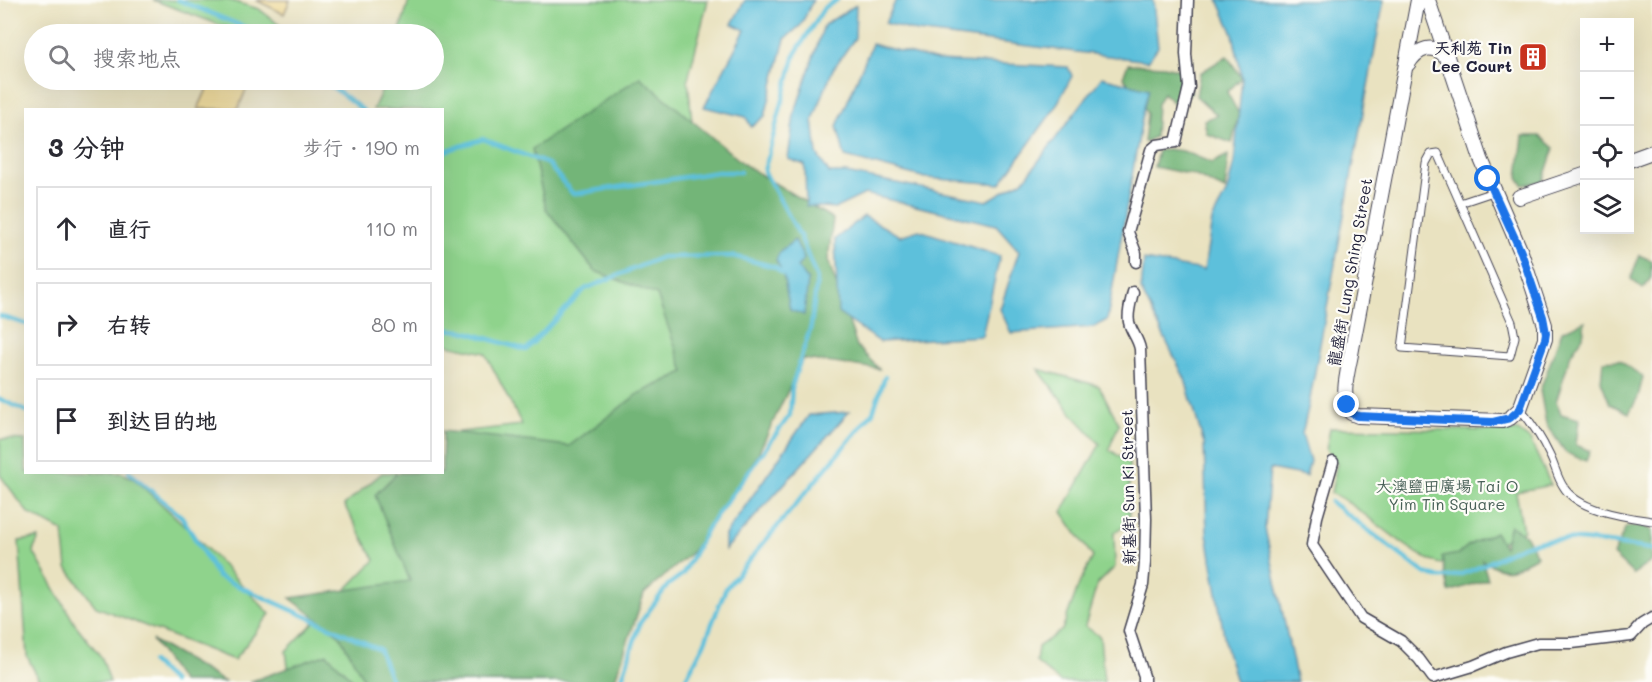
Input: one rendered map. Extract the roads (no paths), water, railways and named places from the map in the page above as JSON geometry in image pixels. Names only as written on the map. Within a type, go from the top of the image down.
[{"type":"street","points":[[1136,262],[1136,253],[1128,232],[1150,150],[1157,145],[1176,142],[1189,87],[1186,54],[1188,0]]},
{"type":"street","name":"龍盛街 Lung Shing Street","points":[[1418,0],[1352,349],[1345,392],[1347,405],[1351,413],[1358,416],[1493,422],[1510,418],[1520,409]]},
{"type":"street","points":[[1428,0],[1494,192],[1521,252],[1545,325],[1545,339],[1520,409]]},
{"type":"street","points":[[1405,71],[1413,57],[1422,49],[1433,48],[1447,58]]},
{"type":"street","points":[[1634,158],[1652,152]]},
{"type":"street","points":[[1520,197],[1580,176]]},
{"type":"street","name":"新基街 Sun Ki Street","points":[[1133,292],[1128,320],[1133,333],[1138,337],[1140,349],[1146,519],[1143,585],[1136,601],[1129,631],[1144,682]]},
{"type":"street","points":[[1333,462],[1312,545],[1360,618],[1401,641],[1419,659],[1433,678],[1538,643],[1572,644],[1631,636],[1642,624],[1652,618]]},
{"type":"lane","points":[[1438,153],[1460,203],[1512,322],[1515,337],[1510,356],[1402,348],[1426,164],[1431,154],[1438,153]]},
{"type":"lane","points":[[1460,203],[1494,192]]},
{"type":"lane","points":[[1520,409],[1534,428],[1569,494],[1583,503],[1618,516],[1652,521]]},
{"type":"water","points":[[745,0],[813,0],[801,25],[785,39],[765,116],[751,127],[746,117],[704,107],[745,30],[732,24]]},
{"type":"water","points":[[896,0],[1153,0],[1158,47],[1148,61],[917,32],[885,23]]},
{"type":"water","points":[[1218,0],[1384,0],[1302,434],[1310,461],[1306,476],[1270,469],[1265,528],[1297,682],[1236,682],[1226,648],[1207,534],[1204,444],[1185,379],[1141,290],[1144,260],[1204,270],[1212,220],[1227,191],[1234,163],[1242,78],[1233,34]]},
{"type":"water","points":[[856,5],[855,38],[833,69],[813,120],[817,154],[829,173],[846,173],[987,201],[1025,179],[1102,77],[1149,89],[1107,320],[1094,327],[1011,333],[1000,309],[1019,251],[996,225],[865,194],[836,208],[806,206],[805,165],[788,159],[794,115],[824,25]]},
{"type":"water","points":[[872,44],[938,61],[1068,67],[1072,76],[1055,108],[1000,184],[926,178],[845,157],[837,126]]},
{"type":"water","points":[[864,216],[900,236],[919,230],[1000,256],[982,336],[880,342],[838,313],[835,239]]},
{"type":"water","points":[[795,240],[804,259],[797,267],[808,280],[804,315],[790,310],[783,274],[776,260],[780,251]]},
{"type":"water","points":[[849,412],[725,550],[725,535],[809,415]]},
{"type":"waterway","points":[[178,0],[237,24]]},
{"type":"waterway","points":[[621,682],[640,623],[668,585],[683,574],[708,527],[790,415],[792,386],[811,326],[817,279],[800,236],[764,171],[795,54],[824,8],[837,0]]},
{"type":"waterway","points":[[336,90],[360,108]]},
{"type":"waterway","points":[[444,151],[483,139],[548,164],[573,194],[718,172],[740,172]]},
{"type":"waterway","points":[[444,329],[463,331],[526,350],[585,289],[662,257],[733,256],[775,267],[783,274]]},
{"type":"waterway","points":[[0,316],[24,323]]},
{"type":"waterway","points":[[684,682],[704,644],[726,588],[873,412],[885,377]]},
{"type":"waterway","points":[[0,399],[24,410]]},
{"type":"waterway","points":[[131,474],[182,517],[218,577],[379,649],[392,682]]},
{"type":"waterway","points":[[1331,502],[1423,572],[1434,576],[1447,577],[1460,574],[1523,546],[1554,540],[1587,541],[1652,549]]},
{"type":"waterway","points":[[152,662],[173,682]]},
{"type":"place","name":"天利苑 Tin Lee Court","points":[[1533,57]]},
{"type":"park label","name":"大澳鹽田廣場 Tai O Yim Tin Square","points":[[1447,495]]}]
